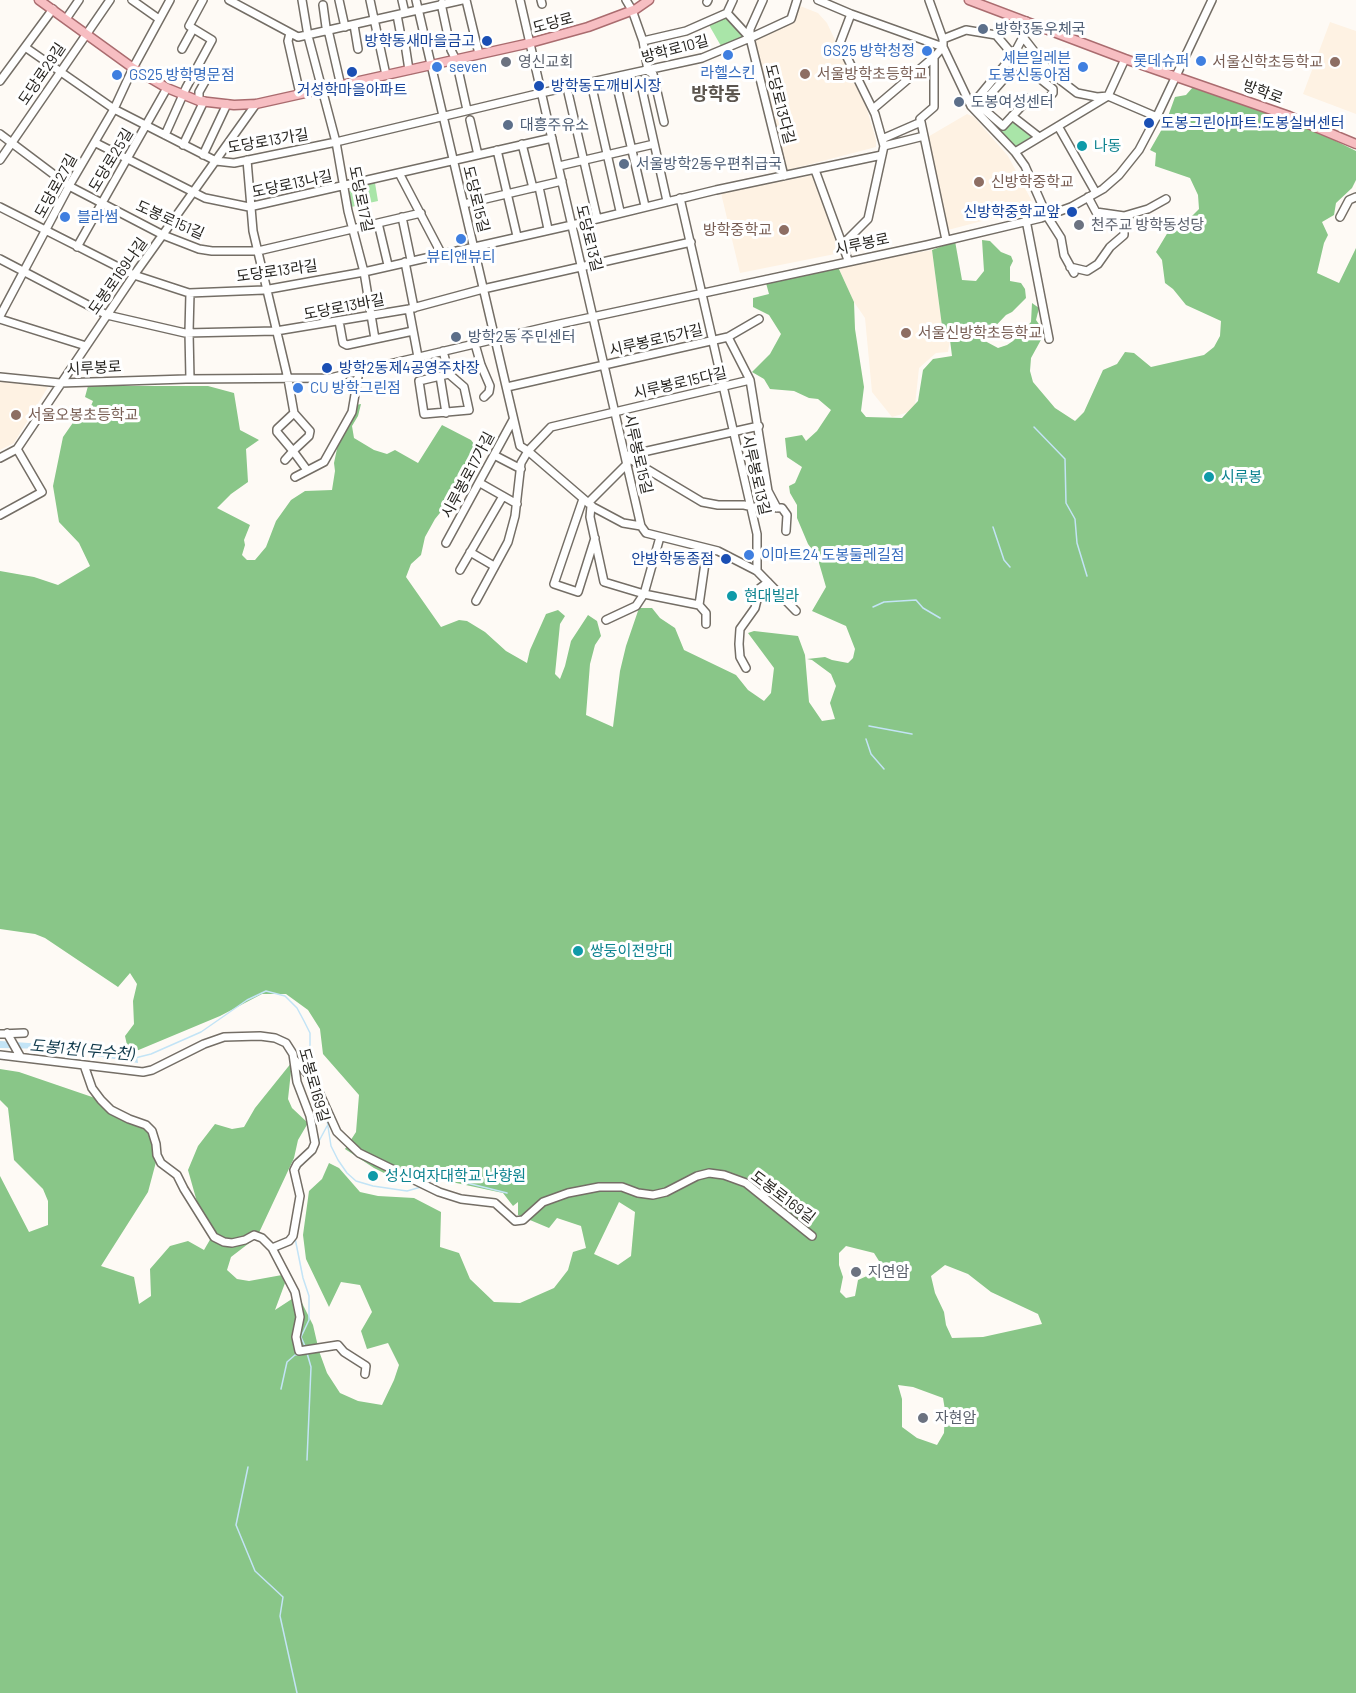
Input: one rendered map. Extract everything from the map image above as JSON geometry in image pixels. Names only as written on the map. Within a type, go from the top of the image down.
[{"type":"main road","name":"도당로","points":[[39,0],[52,5],[66,19],[133,68],[167,88],[202,101],[227,104],[256,104],[530,43],[588,27],[632,10],[649,0]]},
{"type":"main road","name":"방학로","points":[[969,0],[1177,78],[1272,109],[1356,144]]},
{"type":"street","points":[[66,19],[80,0]]},
{"type":"street","points":[[86,33],[110,0]]},
{"type":"street","name":"도당로27길","points":[[0,317],[69,186],[96,143],[170,0]]},
{"type":"street","points":[[165,135],[212,40],[189,26],[203,0]]},
{"type":"street","points":[[229,0],[240,3],[298,37],[418,10],[442,2],[464,0],[478,54]]},
{"type":"street","name":"도당로17길","points":[[302,0],[308,36],[336,142],[372,314],[375,339]]},
{"type":"street","points":[[339,0],[345,27]]},
{"type":"street","points":[[370,0],[386,75]]},
{"type":"street","points":[[400,31],[402,0]]},
{"type":"street","name":"도당로15길","points":[[416,0],[513,420],[520,446],[528,451]]},
{"type":"street","name":"도당로13길","points":[[520,0],[593,317]]},
{"type":"street","points":[[626,0],[643,40],[648,70],[653,74],[664,122]]},
{"type":"street","points":[[643,40],[686,31],[728,13],[733,0]]},
{"type":"street","points":[[750,38],[750,29],[763,0]]},
{"type":"street","name":"방학로10길","points":[[541,93],[702,58],[791,19],[797,0]]},
{"type":"street","points":[[818,0],[851,14],[943,43]]},
{"type":"street","points":[[929,0],[943,43],[971,106],[1015,152],[1025,166],[1047,216],[1061,238],[1064,255],[1072,270],[1087,271],[1098,264],[1110,247],[1124,234],[1124,216]]},
{"type":"street","name":"시루봉로","points":[[0,377],[60,383],[330,378],[702,292],[1047,216],[1071,207],[1096,193],[1119,175],[1138,150],[1157,117],[1212,0]]},
{"type":"street","points":[[135,1],[159,19]]},
{"type":"street","points":[[442,2],[451,50],[456,60],[467,110]]},
{"type":"street","points":[[0,81],[26,47],[52,5]]},
{"type":"street","points":[[323,5],[341,86]]},
{"type":"street","points":[[728,13],[750,38]]},
{"type":"street","points":[[842,245],[868,219],[883,142],[873,109],[840,43],[851,14]]},
{"type":"street","points":[[971,106],[1014,54],[1023,37],[1026,21]]},
{"type":"street","points":[[354,25],[358,49]]},
{"type":"street","points":[[182,49],[193,29]]},
{"type":"street","points":[[873,109],[934,57],[943,43],[966,30],[996,35],[1019,62],[1053,89],[1053,93],[1044,103],[1033,102],[1029,98],[1003,126],[980,106],[1019,62]]},
{"type":"street","name":"도당로29길","points":[[0,160],[86,33]]},
{"type":"street","points":[[290,33],[288,41],[300,94]]},
{"type":"street","points":[[1023,37],[1051,73],[1077,93],[1108,96],[1157,117]]},
{"type":"street","name":"도당로13다길","points":[[750,38],[784,176]]},
{"type":"street","points":[[405,45],[409,70]]},
{"type":"street","name":"도당로13가길","points":[[26,47],[114,109],[216,161],[234,163],[336,142],[541,93]]},
{"type":"street","points":[[934,57],[934,107],[920,119],[946,240]]},
{"type":"street","points":[[1015,152],[1108,96],[1125,59]]},
{"type":"street","points":[[183,145],[202,101],[199,92],[207,78]]},
{"type":"street","points":[[615,78],[645,206]]},
{"type":"street","points":[[640,80],[667,201]]},
{"type":"street","points":[[591,83],[620,211]]},
{"type":"street","name":"도당로25길","points":[[77,247],[167,88]]},
{"type":"street","points":[[567,88],[597,218]]},
{"type":"street","points":[[203,154],[227,104]]},
{"type":"street","name":"도봉로169나길","points":[[0,458],[17,449],[134,275],[256,104]]},
{"type":"street","points":[[1012,116],[1039,137]]},
{"type":"street","points":[[470,120],[478,155]]},
{"type":"street","points":[[883,142],[921,122]]},
{"type":"street","points":[[1058,126],[1096,193]]},
{"type":"street","name":"도봉로151길","points":[[0,134],[69,186],[163,235],[190,246],[212,251],[258,251],[421,213]]},
{"type":"street","points":[[883,142],[924,136]]},
{"type":"street","name":"도당로13나길","points":[[96,143],[205,198],[249,207],[552,138]]},
{"type":"street","points":[[522,144],[548,229]]},
{"type":"street","points":[[559,166],[654,144]]},
{"type":"street","points":[[497,150],[517,236]]},
{"type":"street","points":[[572,225],[620,211],[882,154]]},
{"type":"street","points":[[246,160],[249,207],[294,413],[310,433],[285,460]]},
{"type":"street","points":[[815,170],[848,260]]},
{"type":"street","points":[[399,173],[441,253]]},
{"type":"street","points":[[464,204],[562,181]]},
{"type":"street","points":[[1088,197],[1096,212],[1124,216],[1148,209],[1166,199]]},
{"type":"street","points":[[1340,217],[1349,200],[1356,197]]},
{"type":"street","points":[[680,198],[724,387]]},
{"type":"street","name":"도당로13라길","points":[[0,207],[134,275],[190,293],[266,290],[363,272],[474,245],[572,225]]},
{"type":"street","points":[[402,217],[413,331],[418,357]]},
{"type":"street","points":[[1026,220],[1049,339]]},
{"type":"street","points":[[378,223],[388,265]]},
{"type":"street","name":"도당로13바길","points":[[0,259],[107,315],[189,332],[276,332],[411,308],[582,265],[691,242]]},
{"type":"street","points":[[190,293],[190,379]]},
{"type":"street","points":[[0,317],[86,346]]},
{"type":"street","name":"시루봉로15길","points":[[593,317],[641,526]]},
{"type":"street","name":"시루봉로15가길","points":[[507,387],[728,337],[759,319]]},
{"type":"street","points":[[339,321],[345,344],[413,331]]},
{"type":"street","points":[[728,337],[750,380],[768,491],[777,508]]},
{"type":"street","points":[[475,344],[490,386],[489,392],[484,397]]},
{"type":"street","points":[[443,351],[449,374],[464,387],[468,410],[427,415],[423,413],[419,381],[449,374]]},
{"type":"street","points":[[295,477],[324,462],[344,428],[355,401],[359,371]]},
{"type":"street","points":[[440,376],[446,413]]},
{"type":"street","name":"시루봉로15다길","points":[[528,451],[551,427],[750,380]]},
{"type":"street","name":"시루봉로13길","points":[[724,387],[732,432],[757,534],[757,571]]},
{"type":"street","points":[[294,413],[277,429],[277,432],[307,470]]},
{"type":"street","name":"시루봉로17가길","points":[[446,543],[513,420]]},
{"type":"street","points":[[595,537],[578,592],[554,584],[588,503],[626,460],[759,426]]},
{"type":"street","points":[[0,515],[42,492],[17,449]]},
{"type":"street","points":[[476,601],[508,542],[517,504],[522,463],[528,451],[588,503],[623,523],[641,526],[646,533],[718,551],[757,571],[796,611]]},
{"type":"street","points":[[494,455],[521,469]]},
{"type":"street","points":[[626,460],[702,502],[718,506],[782,508],[786,512],[786,531]]},
{"type":"street","points":[[480,483],[517,504]]},
{"type":"street","points":[[460,570],[503,496]]},
{"type":"street","points":[[588,503],[604,582],[644,594],[699,605],[706,613],[706,624]]},
{"type":"street","points":[[606,620],[636,606],[644,594],[660,537]]},
{"type":"street","points":[[699,605],[707,549]]},
{"type":"street","points":[[470,552],[494,566]]},
{"type":"street","points":[[746,668],[740,657],[740,629],[755,608],[760,588],[768,582]]},
{"type":"street","points":[[5,1034],[24,1033]]},
{"type":"street","points":[[5,1034],[19,1055]]},
{"type":"street","name":"도봉로169길","points":[[0,1055],[19,1055],[145,1072],[214,1040],[240,1036],[266,1036],[280,1040],[290,1047],[296,1060],[308,1073],[342,1138],[368,1158],[440,1192],[461,1199],[495,1203],[512,1219],[523,1220],[543,1202],[578,1191],[599,1187],[622,1187],[638,1193],[653,1195],[666,1192],[703,1174],[717,1174],[746,1183],[812,1236]]},
{"type":"street","name":"도봉로169길","points":[[272,1248],[289,1241],[293,1236],[300,1196],[294,1170],[299,1161],[312,1150],[315,1143],[310,1116],[297,1082],[296,1060]]},
{"type":"street","points":[[84,1065],[92,1088],[111,1110],[146,1125],[152,1131],[161,1163],[177,1175],[214,1237],[232,1244],[254,1235],[262,1238],[272,1248],[295,1292],[300,1317],[296,1341],[299,1351],[338,1345],[344,1352],[366,1366],[365,1374]]},
{"type":"shaded area","name":"서울방학초등학교","points":[[800,6],[818,13],[827,23],[866,106],[876,147],[784,171],[752,41],[792,23]]},
{"type":"shaded area","name":"서울신학초등학교","points":[[1330,22],[1356,31],[1356,114],[1303,94]]},
{"type":"shaded area","name":"신방학중학교","points":[[967,114],[974,117],[1008,156],[1035,207],[948,230],[926,138]]},
{"type":"shaded area","name":"방학중학교","points":[[814,175],[845,252],[740,273],[721,193]]},
{"type":"shaded area","name":"서울신방학초등학교","points":[[932,250],[942,326],[950,340],[948,352],[936,353],[919,368],[915,405],[909,412],[892,417],[872,392],[865,318],[854,302],[838,267]]},
{"type":"shaded area","name":"서울오봉초등학교","points":[[0,381],[48,387],[14,443],[0,450]]},
{"type":"green space","points":[[727,17],[744,38],[721,46],[709,25]]},
{"type":"green space","points":[[1025,48],[1034,60],[1028,66],[1021,61],[1018,54]]},
{"type":"green space","points":[[1193,87],[1220,94],[1316,131],[1356,151],[1356,180],[1352,188],[1336,203],[1334,215],[1322,222],[1328,235],[1317,273],[1339,283],[1356,248],[1356,1693],[0,1693],[0,1176],[29,1232],[48,1225],[48,1201],[43,1189],[14,1160],[8,1108],[0,1100],[0,1069],[19,1072],[95,1098],[146,1125],[155,1140],[156,1162],[148,1192],[101,1266],[134,1277],[139,1304],[151,1296],[150,1269],[170,1246],[188,1241],[204,1250],[215,1231],[197,1202],[188,1170],[198,1146],[215,1124],[232,1129],[244,1127],[255,1108],[292,1062],[288,1099],[292,1108],[308,1123],[298,1140],[294,1158],[257,1237],[231,1257],[227,1270],[237,1279],[249,1281],[282,1275],[285,1283],[275,1310],[298,1295],[313,1325],[327,1373],[340,1393],[358,1401],[382,1405],[399,1365],[388,1343],[367,1349],[361,1331],[372,1312],[360,1285],[341,1282],[329,1307],[306,1259],[303,1235],[309,1191],[322,1179],[329,1163],[339,1168],[360,1192],[378,1196],[414,1198],[441,1212],[440,1247],[459,1253],[470,1279],[494,1302],[520,1303],[554,1288],[568,1270],[573,1252],[586,1248],[581,1226],[557,1218],[549,1228],[518,1215],[518,1202],[513,1206],[503,1193],[433,1178],[406,1184],[374,1168],[345,1149],[356,1132],[359,1095],[323,1054],[320,1029],[308,1010],[286,994],[262,994],[220,1016],[129,1054],[125,1036],[134,1024],[133,1001],[137,984],[130,973],[118,987],[45,938],[35,934],[0,929],[0,571],[34,577],[58,585],[90,566],[79,543],[59,522],[53,486],[63,437],[79,414],[89,411],[93,401],[85,397],[88,386],[208,386],[234,393],[240,430],[259,440],[246,449],[248,482],[217,508],[250,525],[244,540],[242,555],[247,560],[255,560],[266,547],[276,521],[291,500],[305,491],[332,490],[338,444],[356,405],[361,404],[352,426],[354,438],[374,450],[387,454],[395,450],[418,463],[442,425],[471,440],[478,449],[461,487],[435,519],[425,537],[421,555],[411,564],[406,577],[441,627],[459,620],[467,621],[485,632],[506,651],[527,663],[530,650],[546,614],[558,610],[565,616],[560,624],[555,674],[560,679],[571,641],[588,615],[597,621],[601,636],[595,645],[590,664],[586,715],[613,727],[620,671],[639,608],[652,608],[660,618],[675,628],[684,650],[736,675],[748,690],[764,701],[771,693],[774,668],[748,633],[754,631],[798,636],[805,655],[809,702],[822,721],[835,719],[830,703],[836,686],[831,674],[812,660],[807,659],[825,657],[848,663],[853,658],[855,649],[846,626],[812,611],[826,587],[817,556],[808,544],[797,518],[797,505],[790,493],[789,486],[795,483],[802,467],[787,457],[785,438],[802,435],[806,441],[817,431],[831,410],[818,399],[809,398],[794,391],[770,389],[764,379],[752,372],[770,354],[781,334],[769,315],[753,307],[753,298],[769,294],[766,283],[838,267],[854,302],[855,329],[864,387],[861,411],[866,417],[902,418],[918,401],[923,370],[933,359],[952,356],[950,340],[942,326],[932,250],[955,241],[962,280],[976,281],[984,271],[982,240],[990,241],[1001,252],[1011,256],[1013,261],[1010,267],[1010,281],[1021,283],[1025,289],[1026,298],[985,337],[985,341],[998,348],[1007,345],[1031,322],[1032,303],[1039,308],[1036,320],[1041,327],[1042,338],[1031,358],[1030,371],[1033,382],[1055,408],[1075,421],[1084,412],[1103,370],[1117,364],[1125,352],[1134,353],[1151,367],[1204,355],[1214,347],[1220,336],[1221,321],[1186,305],[1165,283],[1162,260],[1156,252],[1168,232],[1178,230],[1199,209],[1198,195],[1190,178],[1155,166],[1156,153],[1150,150],[1166,122],[1175,97],[1186,95]],"holes":[[[619,1202],[635,1212],[631,1256],[618,1265],[594,1254]],[[846,1246],[874,1253],[879,1261],[867,1276],[858,1280],[855,1296],[846,1298],[840,1292],[843,1277],[839,1265],[839,1253]],[[945,1265],[968,1274],[991,1292],[1038,1314],[1042,1324],[983,1337],[952,1338],[931,1276]],[[898,1385],[913,1387],[943,1398],[944,1433],[937,1445],[917,1438],[902,1427],[902,1399]]]},
{"type":"green space","points":[[1013,119],[1035,137],[1016,149],[1000,133]]},
{"type":"green space","points":[[375,183],[378,201],[351,207],[348,194],[351,188]]},
{"type":"water","points":[[0,1041],[58,1045],[137,1056],[138,1063],[55,1049],[0,1048]]},
{"type":"waterway","points":[[1034,427],[1065,459],[1066,503],[1075,519],[1077,543],[1087,576]]},
{"type":"waterway","points":[[993,527],[1004,560],[1010,567]]},
{"type":"waterway","points":[[873,607],[884,602],[916,600],[923,608],[940,618]]},
{"type":"waterway","points":[[869,726],[912,734]]},
{"type":"waterway","points":[[866,739],[871,754],[884,769]]},
{"type":"waterway","name":"도봉1천 (무수천)","points":[[135,1058],[151,1054],[201,1032],[247,1000],[266,991],[285,996],[297,1008],[310,1033],[310,1047],[303,1054],[303,1065]]},
{"type":"waterway","name":"도봉1천 (무수천)","points":[[302,1072],[327,1120],[331,1146],[347,1173],[356,1181],[373,1186],[407,1191],[421,1187]]},
{"type":"waterway","points":[[318,1143],[327,1126]]},
{"type":"waterway","name":"도봉1천 (무수천)","points":[[427,1183],[435,1178],[447,1178],[507,1193]]},
{"type":"waterway","points":[[295,1238],[309,1296],[309,1320],[301,1337],[305,1346]]},
{"type":"waterway","points":[[307,1353],[311,1367],[307,1460]]},
{"type":"waterway","points":[[281,1389],[287,1362],[295,1355],[307,1354]]},
{"type":"waterway","points":[[248,1467],[236,1525],[255,1571],[283,1597],[280,1616],[297,1693]]},
{"type":"place","name":"방학3동우체국","points":[[983,29]]},
{"type":"place","name":"방학동새마을금고","points":[[487,41]]},
{"type":"place","name":"GS25 방학청정","points":[[927,51]]},
{"type":"place","name":"라헬스킨","points":[[728,55]]},
{"type":"place","name":"롯데슈퍼","points":[[1201,61]]},
{"type":"place","name":"영신교회","points":[[506,62]]},
{"type":"place","name":"서울신학초등학교","points":[[1335,62]]},
{"type":"place","name":"seven","points":[[437,67]]},
{"type":"place","name":"세븐일레븐 도봉신동아점","points":[[1083,67]]},
{"type":"place","name":"거성학마을아파트","points":[[352,72]]},
{"type":"place","name":"서울방학초등학교","points":[[805,74]]},
{"type":"place","name":"GS25 방학명문점","points":[[117,75]]},
{"type":"place","name":"방학동도깨비시장","points":[[539,86]]},
{"type":"place","name":"도봉여성센터","points":[[959,102]]},
{"type":"place","name":"도봉그린아파트.도봉실버센터","points":[[1149,123]]},
{"type":"place","name":"대흥주유소","points":[[508,125]]},
{"type":"place","name":"나동","points":[[1082,146]]},
{"type":"place","name":"서울방학2동우편취급국","points":[[624,164]]},
{"type":"place","name":"신방학중학교","points":[[979,182]]},
{"type":"place","name":"신방학중학교앞","points":[[1072,212]]},
{"type":"place","name":"블라썸","points":[[65,217]]},
{"type":"place","name":"천주교 방학동성당","points":[[1079,225]]},
{"type":"place","name":"방학중학교","points":[[784,230]]},
{"type":"place","name":"뷰티앤뷰티","points":[[461,239]]},
{"type":"place","name":"서울신방학초등학교","points":[[906,333]]},
{"type":"place","name":"방학2동 주민센터","points":[[456,337]]},
{"type":"place","name":"방학2동제4공영주차장","points":[[327,368]]},
{"type":"place","name":"CU 방학그린점","points":[[298,388]]},
{"type":"place","name":"서울오봉초등학교","points":[[16,415]]},
{"type":"place","name":"시루봉","points":[[1209,477]]},
{"type":"place","name":"이마트24 도봉둘레길점","points":[[749,555]]},
{"type":"place","name":"안방학동종점","points":[[726,559]]},
{"type":"place","name":"현대빌라","points":[[732,596]]},
{"type":"place","name":"쌍둥이전망대","points":[[578,951]]},
{"type":"place","name":"성신여자대학교 난향원","points":[[373,1176]]},
{"type":"place","name":"지연암","points":[[856,1272]]},
{"type":"place","name":"자현암","points":[[923,1418]]},
{"type":"district","name":"방학동","points":[[716,94]]}]
